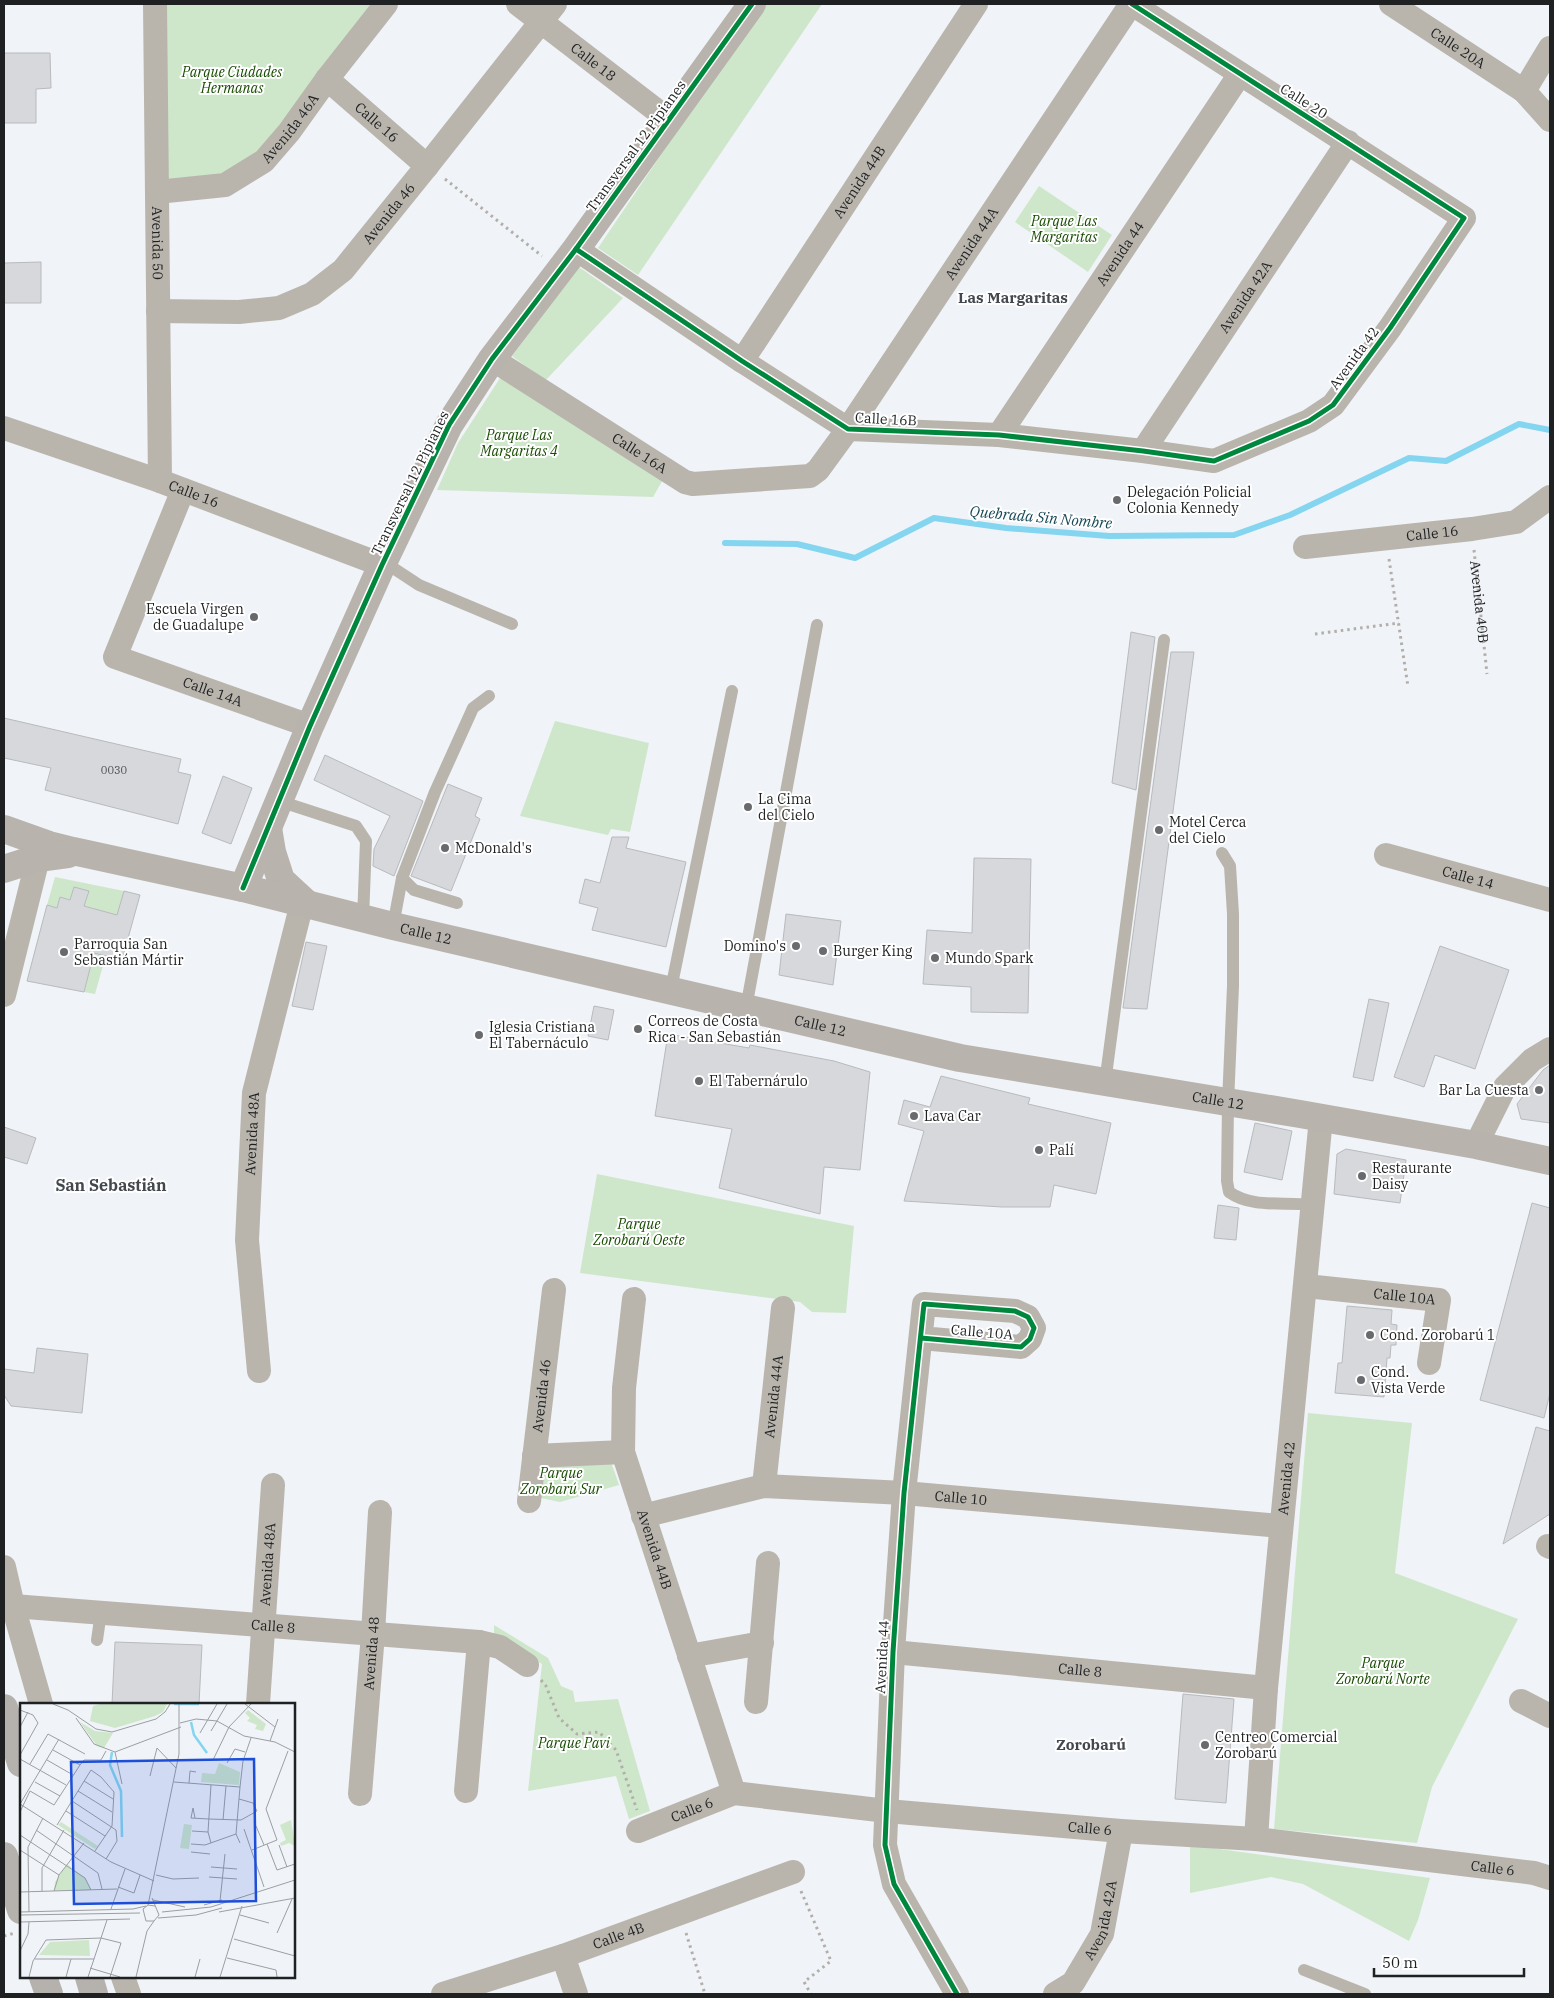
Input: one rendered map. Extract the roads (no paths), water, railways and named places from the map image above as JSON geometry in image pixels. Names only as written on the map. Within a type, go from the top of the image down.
[{"type":"highway","points":[[4,1708],[20,1760]]},
{"type":"highway","points":[[4,1856],[20,1907]]},
{"type":"highway","points":[[43,1978],[49,1994]]},
{"type":"highway","points":[[89,1978],[94,1994]]},
{"type":"main road","name":"Transversal 12 Pipianes","points":[[243,888],[310,726],[383,563],[449,425],[492,359],[576,249],[752,4]]},
{"type":"main road","points":[[268,828],[281,880],[305,904]]},
{"type":"main road","name":"Calle 12","points":[[4,829],[49,845],[243,888],[363,919],[960,1058],[1476,1145],[1550,1161]]},
{"type":"main road","name":"Calle 12","points":[[4,869],[38,858],[68,854],[98,855]]},
{"type":"street","name":"Avenida 50","points":[[155,4],[160,480]]},
{"type":"street","name":"Avenida 46A","points":[[157,192],[225,185],[264,161],[289,132],[326,79],[386,4]]},
{"type":"street","name":"Calle 18","points":[[518,4],[548,13],[669,120]]},
{"type":"street","name":"Avenida 44B","points":[[742,361],[976,4]]},
{"type":"street","name":"Calle 20","points":[[1132,4],[1464,218]]},
{"type":"street","name":"Avenida 44A","points":[[806,478],[818,470],[848,429],[1132,4]]},
{"type":"street","name":"Calle 20A","points":[[1391,4],[1416,11],[1524,91],[1550,120]]},
{"type":"street","name":"Avenida 46","points":[[158,311],[239,312],[279,308],[312,294],[342,270],[428,166],[548,13]]},
{"type":"street","points":[[1524,91],[1550,48]]},
{"type":"street","name":"Avenida 44","points":[[999,436],[1240,74]]},
{"type":"street","name":"Calle 16","points":[[326,79],[428,166]]},
{"type":"street","name":"Avenida 42A","points":[[1143,450],[1348,142]]},
{"type":"street","name":"Avenida 42","points":[[1218,460],[1309,421],[1333,405],[1390,328],[1464,218]]},
{"type":"street","name":"Calle 16B","points":[[576,249],[742,361],[848,429],[999,436],[1143,450],[1218,460]]},
{"type":"street","name":"Calle 16A","points":[[492,359],[685,482],[693,484],[806,478]]},
{"type":"street","name":"Calle 16","points":[[4,428],[160,480],[383,563]]},
{"type":"street","name":"Calle 14A","points":[[183,490],[115,658],[310,726]]},
{"type":"street","name":"Calle 16","points":[[1304,547],[1472,530],[1516,522],[1550,497]]},
{"type":"street","name":"Calle 14","points":[[1386,855],[1550,900]]},
{"type":"street","points":[[4,995],[38,858]]},
{"type":"street","name":"Avenida 48A","points":[[259,1371],[247,1240],[254,1093],[305,904]]},
{"type":"street","points":[[1476,1145],[1505,1087],[1532,1060],[1550,1048]]},
{"type":"street","name":"Avenida 42","points":[[1256,1839],[1266,1688],[1306,1286],[1320,1118]]},
{"type":"street","name":"Calle 10A","points":[[1306,1286],[1439,1300],[1429,1363]]},
{"type":"street","name":"Avenida 46","points":[[529,1501],[554,1290]]},
{"type":"street","name":"Avenida 44B","points":[[634,1299],[624,1388],[622,1452],[734,1793]]},
{"type":"street","name":"Avenida 44","points":[[924,1304],[904,1493],[893,1652],[886,1845],[894,1884],[957,1994]]},
{"type":"street","name":"Calle 10A","points":[[921,1338],[1021,1347],[1030,1339],[1034,1328],[1028,1317],[1015,1311],[924,1304]]},
{"type":"street","name":"Avenida 44A","points":[[764,1486],[783,1308]]},
{"type":"street","points":[[534,1456],[622,1452]]},
{"type":"street","name":"Avenida 48A","points":[[258,1703],[273,1485]]},
{"type":"street","name":"Calle 10","points":[[643,1516],[764,1486],[904,1493],[1282,1526]]},
{"type":"street","name":"Avenida 48","points":[[360,1794],[373,1634],[380,1512]]},
{"type":"street","points":[[756,1702],[768,1563]]},
{"type":"street","points":[[4,1567],[13,1606],[42,1703]]},
{"type":"street","name":"Calle 8","points":[[13,1606],[479,1642],[500,1647],[527,1665]]},
{"type":"street","points":[[466,1792],[479,1642]]},
{"type":"street","points":[[689,1656],[762,1643]]},
{"type":"street","name":"Calle 8","points":[[893,1652],[1266,1688]]},
{"type":"street","points":[[1521,1701],[1550,1716]]},
{"type":"street","name":"Calle 6","points":[[641,1830],[734,1793],[887,1811],[1121,1831],[1256,1839],[1534,1873],[1550,1878]]},
{"type":"street","name":"Avenida 42A","points":[[1054,1994],[1073,1983],[1102,1934],[1121,1831]]},
{"type":"street","name":"Calle 4B","points":[[443,1994],[563,1956],[793,1872]]},
{"type":"street","points":[[563,1956],[576,1994]]},
{"type":"street","points":[[123,1978],[129,1994]]},
{"type":"lane","points":[[383,563],[418,585],[512,624]]},
{"type":"lane","points":[[746,1008],[817,625]]},
{"type":"lane","points":[[1105,1083],[1164,640]]},
{"type":"lane","points":[[670,989],[732,691]]},
{"type":"lane","points":[[393,926],[402,878],[435,792],[473,708],[489,696]]},
{"type":"lane","points":[[279,802],[356,826],[361,832],[366,841],[363,919]]},
{"type":"lane","points":[[1222,853],[1230,866],[1233,914],[1233,986],[1227,1181],[1230,1192],[1237,1197],[1252,1202],[1295,1202],[1313,1205]]},
{"type":"lane","points":[[402,878],[414,890],[457,903]]},
{"type":"lane","points":[[97,1640],[100,1612]]},
{"type":"lane","points":[[1304,1970],[1365,1994]]},
{"type":"waterway","name":"Quebrada Sin Nombre","points":[[725,543],[797,544],[855,558],[934,518],[1006,528],[1109,536],[1234,535],[1290,515],[1409,458],[1446,461],[1519,424],[1550,430]]},
{"type":"place","name":"Delegación Policial Colonia Kennedy","points":[[1117,500]]},
{"type":"place","name":"Escuela Virgen de Guadalupe","points":[[254,617]]},
{"type":"place","name":"La Cima del Cielo","points":[[748,807]]},
{"type":"place","name":"Motel Cerca del Cielo","points":[[1159,830]]},
{"type":"place","name":"McDonald's","points":[[445,848]]},
{"type":"place","name":"Domino's","points":[[796,946]]},
{"type":"place","name":"Burger King","points":[[823,951]]},
{"type":"place","name":"Parroquia San Sebastián Mártir","points":[[64,952]]},
{"type":"place","name":"Mundo Spark","points":[[935,958]]},
{"type":"place","name":"Correos de Costa Rica - San Sebastián","points":[[638,1029]]},
{"type":"place","name":"Iglesia Cristiana El Tabernáculo","points":[[479,1035]]},
{"type":"place","name":"El Tabernárulo","points":[[699,1081]]},
{"type":"place","name":"Bar La Cuesta","points":[[1539,1090]]},
{"type":"place","name":"Lava Car","points":[[914,1116]]},
{"type":"place","name":"Palí","points":[[1039,1150]]},
{"type":"place","name":"Restaurante Daisy","points":[[1362,1176]]},
{"type":"place","name":"Cond. Zorobarú 1","points":[[1370,1335]]},
{"type":"place","name":"Cond. Vista Verde","points":[[1361,1380]]},
{"type":"place","name":"Centreo Comercial Zorobarú","points":[[1205,1745]]},
{"type":"district","name":"Las Margaritas","points":[[1013,297]]},
{"type":"district","name":"San Sebastián","points":[[111,1185]]},
{"type":"district","name":"Zorobarú","points":[[1091,1744]]},
{"type":"park label","name":"Parque Ciudades Hermanas","points":[[232,80]]},
{"type":"park label","name":"Parque Las Margaritas","points":[[1064,230]]},
{"type":"park label","name":"Parque Las Margaritas 4","points":[[519,444]]},
{"type":"park label","name":"Parque Zorobarú Oeste","points":[[639,1232]]},
{"type":"park label","name":"Parque Zorobarú Sur","points":[[561,1482]]},
{"type":"park label","name":"Parque Zorobarú Norte","points":[[1383,1672]]},
{"type":"park label","name":"Parque Pavi","points":[[574,1743]]}]
